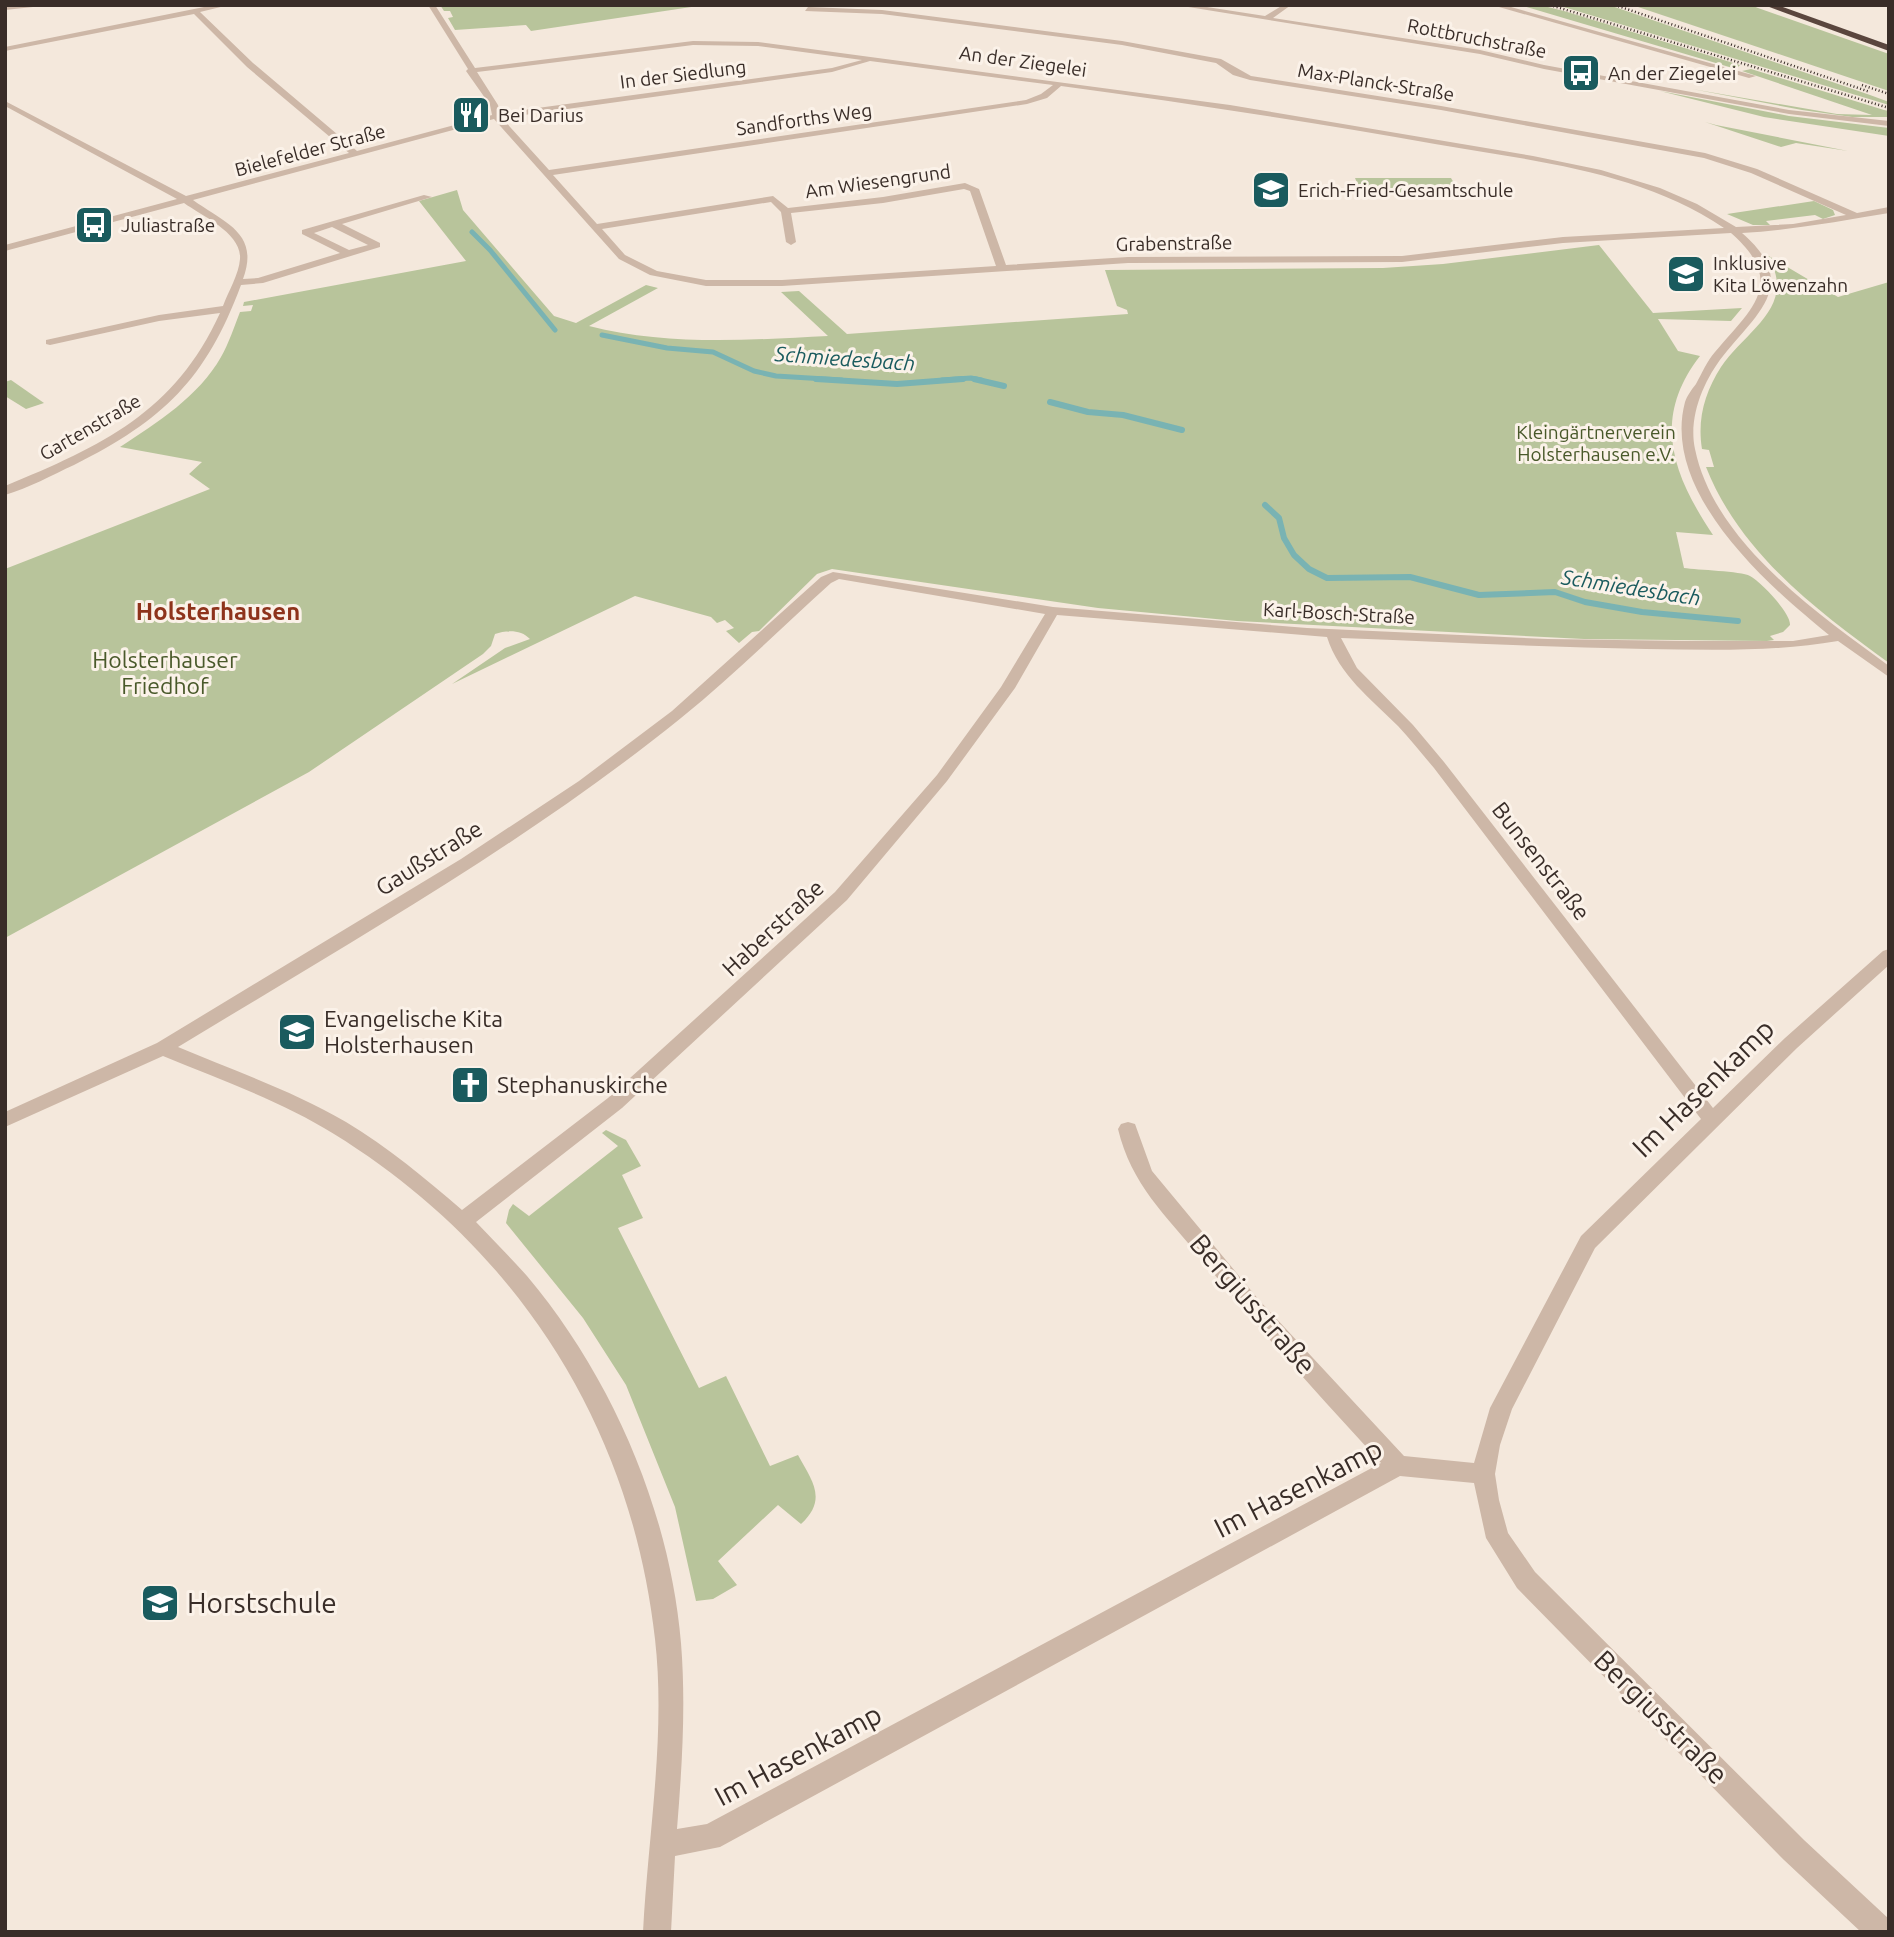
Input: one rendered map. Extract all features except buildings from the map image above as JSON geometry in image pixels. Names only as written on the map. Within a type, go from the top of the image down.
[{"type":"highway","points":[[1768,5],[1889,48]]},
{"type":"highway","points":[[1792,5],[1850,23]]},
{"type":"highway","points":[[1837,18],[1889,37]]},
{"type":"street","points":[[5,8],[33,5]]},
{"type":"street","points":[[5,49],[188,8],[226,5]]},
{"type":"street","points":[[431,5],[470,71],[494,105],[496,116],[595,227]]},
{"type":"street","points":[[882,12],[892,5]]},
{"type":"street","name":"Rottbruchstraße","points":[[1179,5],[1480,52],[1544,67],[1789,112],[1889,124]]},
{"type":"street","points":[[1266,19],[1288,5]]},
{"type":"street","points":[[1495,5],[1752,76]]},
{"type":"street","points":[[188,8],[250,65],[357,155]]},
{"type":"street","name":"Max-Planck-Straße","points":[[808,9],[882,12],[1122,43],[1218,61],[1236,73],[1250,78],[1441,108],[1705,156],[1754,171],[1859,217]]},
{"type":"street","name":"An der Ziegelei","points":[[470,71],[712,42],[758,44],[1340,125],[1583,169],[1641,184],[1679,198],[1705,211],[1731,230],[1753,251],[1764,270],[1764,299],[1759,308],[1713,359],[1695,391],[1688,425],[1693,465],[1702,490],[1737,543],[1773,580],[1840,637],[1889,673]]},
{"type":"street","name":"In der Siedlung","points":[[496,116],[832,70],[873,59]]},
{"type":"street","name":"Sandforths Weg","points":[[548,173],[1027,102],[1044,96],[1059,84]]},
{"type":"street","points":[[5,103],[186,201]]},
{"type":"street","name":"Bielefelder Straße","points":[[5,248],[496,116]]},
{"type":"street","name":"Am Wiesengrund","points":[[786,211],[883,200],[958,186],[970,188],[974,190],[984,214],[1002,268]]},
{"type":"street","points":[[349,254],[305,232],[427,197]]},
{"type":"street","name":"Am Wiesengrund","points":[[595,227],[773,199],[786,211],[791,242]]},
{"type":"street","name":"Gartenstraße","points":[[5,491],[83,454],[155,409],[178,388],[202,358],[226,309],[245,260],[243,245],[226,227],[186,201]]},
{"type":"street","points":[[1731,230],[1793,227],[1889,211]]},
{"type":"street","points":[[237,282],[259,281],[377,245],[333,223]]},
{"type":"street","name":"Grabenstraße","points":[[595,227],[622,257],[640,268],[673,279],[723,284],[782,283],[1128,260],[1402,259],[1563,240],[1731,230]]},
{"type":"street","points":[[50,342],[97,334],[169,314],[226,309]]},
{"type":"street","name":"Karl-Bosch-Straße","points":[[838,575],[1053,611],[1333,634],[1548,643],[1685,645],[1793,645],[1840,637]]},
{"type":"street","name":"Gaußstraße","points":[[5,1120],[163,1048],[467,863],[584,784],[677,714],[826,580],[838,575]]},
{"type":"street","name":"Haberstraße","points":[[464,1220],[615,1103],[841,896],[942,778],[1008,688],[1053,611]]},
{"type":"street","name":"Bunsenstraße","points":[[1333,634],[1336,648],[1345,664],[1405,724],[1439,765],[1712,1120]]},
{"type":"street","name":"Im Hasenkamp","points":[[663,1845],[710,1837],[1398,1466],[1484,1474],[1489,1445],[1501,1408],[1588,1242],[1791,1043],[1889,955]]},
{"type":"street","points":[[163,1048],[285,1098],[341,1128],[404,1171],[464,1220],[538,1305],[588,1378],[625,1456],[653,1548],[668,1640],[670,1767],[657,1932]]},
{"type":"street","name":"Bergiusstraße","points":[[1128,1129],[1133,1154],[1144,1175],[1252,1306],[1398,1466]]},
{"type":"street","name":"Bergiusstraße","points":[[1484,1474],[1487,1500],[1499,1538],[1526,1580],[1794,1850],[1882,1932]]},
{"type":"green space","points":[[440,5],[698,6],[531,31],[526,25],[455,30],[448,18],[453,17],[450,11],[444,11]]},
{"type":"green space","points":[[1520,5],[1540,5],[1564,11],[1740,65],[1736,69]]},
{"type":"green space","points":[[1557,5],[1609,5],[1870,95],[1889,102],[1889,105]]},
{"type":"green space","points":[[1632,5],[1751,5],[1889,54],[1889,91]]},
{"type":"green space","points":[[1751,69],[1889,111],[1889,117],[1852,117],[1802,110],[1692,89],[1837,114],[1872,115],[1742,71]]},
{"type":"green space","points":[[1660,91],[1789,116],[1889,128],[1889,136],[1764,117]]},
{"type":"green space","points":[[1705,122],[1848,151],[1796,143],[1781,147]]},
{"type":"green space","points":[[1355,178],[1451,178],[1461,195],[1362,195]]},
{"type":"green space","points":[[457,190],[463,210],[554,316],[576,323],[646,285],[658,288],[589,326],[648,337],[678,339],[738,340],[828,336],[781,292],[799,291],[847,334],[1128,314],[1127,310],[1117,306],[1105,270],[1383,268],[1443,264],[1599,245],[1653,313],[1742,308],[1731,321],[1658,319],[1678,351],[1700,356],[1685,379],[1676,402],[1672,425],[1673,447],[1687,491],[1713,535],[1676,532],[1684,568],[1750,576],[1781,606],[1790,625],[1783,632],[1770,636],[1774,640],[1767,641],[1584,639],[1237,621],[1098,608],[832,569],[817,574],[759,631],[752,632],[739,643],[726,631],[734,628],[725,620],[717,623],[711,617],[635,596],[452,684],[505,648],[530,639],[513,631],[495,634],[491,646],[483,654],[309,772],[5,938],[5,569],[210,489],[189,474],[202,462],[120,447],[162,418],[201,384],[221,357],[240,312],[251,311],[253,305],[243,306],[244,302],[466,261],[419,201]]},
{"type":"green space","points":[[1814,201],[1833,210],[1835,215],[1823,219],[1815,215],[1766,221],[1770,225],[1753,225],[1727,214]]},
{"type":"green space","points":[[1767,255],[1838,297],[1889,282],[1889,663],[1808,600],[1760,553],[1721,498],[1706,467],[1714,467],[1709,450],[1702,449],[1701,438],[1702,416],[1711,386],[1721,367],[1755,329],[1773,303],[1777,289],[1775,273]]},
{"type":"green space","points":[[11,380],[44,403],[26,409],[5,396],[5,382]]},
{"type":"green space","points":[[606,1130],[626,1140],[641,1166],[622,1175],[643,1218],[618,1228],[699,1388],[726,1376],[770,1466],[798,1455],[815,1490],[814,1506],[801,1524],[778,1505],[718,1561],[737,1585],[713,1599],[696,1601],[675,1507],[626,1385],[583,1318],[506,1223],[513,1204],[529,1216],[618,1146],[602,1133]]},
{"type":"waterway","name":"Schmiedesbach","points":[[472,232],[490,250],[555,330]]},
{"type":"waterway","name":"Schmiedesbach","points":[[602,335],[667,348],[713,352],[754,371],[776,376],[842,380]]},
{"type":"waterway","name":"Schmiedesbach","points":[[816,379],[897,384],[963,379]]},
{"type":"waterway","name":"Schmiedesbach","points":[[974,379],[1004,386]]},
{"type":"waterway","name":"Schmiedesbach","points":[[942,380],[981,380]]},
{"type":"waterway","name":"Schmiedesbach","points":[[1050,402],[1088,412],[1123,415],[1182,430]]},
{"type":"waterway","name":"Schmiedesbach","points":[[1265,505],[1279,518],[1284,538],[1294,555],[1309,569],[1327,578],[1410,577],[1479,595],[1555,592],[1585,602],[1642,612],[1738,621]]},
{"type":"railway","points":[[1550,5],[1889,108]]},
{"type":"railway","points":[[1615,5],[1870,92]]},
{"type":"railway","points":[[1862,85],[1889,94]]},
{"type":"place","name":"An der Ziegelei","points":[[1581,73]]},
{"type":"place","name":"Bei Darius","points":[[471,115]]},
{"type":"place","name":"Erich-Fried-Gesamtschule","points":[[1271,190]]},
{"type":"place","name":"Juliastraße","points":[[94,225]]},
{"type":"place","name":"Inklusive Kita Löwenzahn","points":[[1686,274]]},
{"type":"place","name":"Evangelische Kita Holsterhausen","points":[[297,1032]]},
{"type":"place","name":"Stephanuskirche","points":[[470,1085]]},
{"type":"place","name":"Horstschule","points":[[160,1603]]},
{"type":"district","name":"Holsterhausen","points":[[218,612]]},
{"type":"park label","name":"Kleingärtnerverein Holsterhausen e.V.","points":[[1596,443]]},
{"type":"park label","name":"Holsterhauser Friedhof","points":[[165,673]]}]
